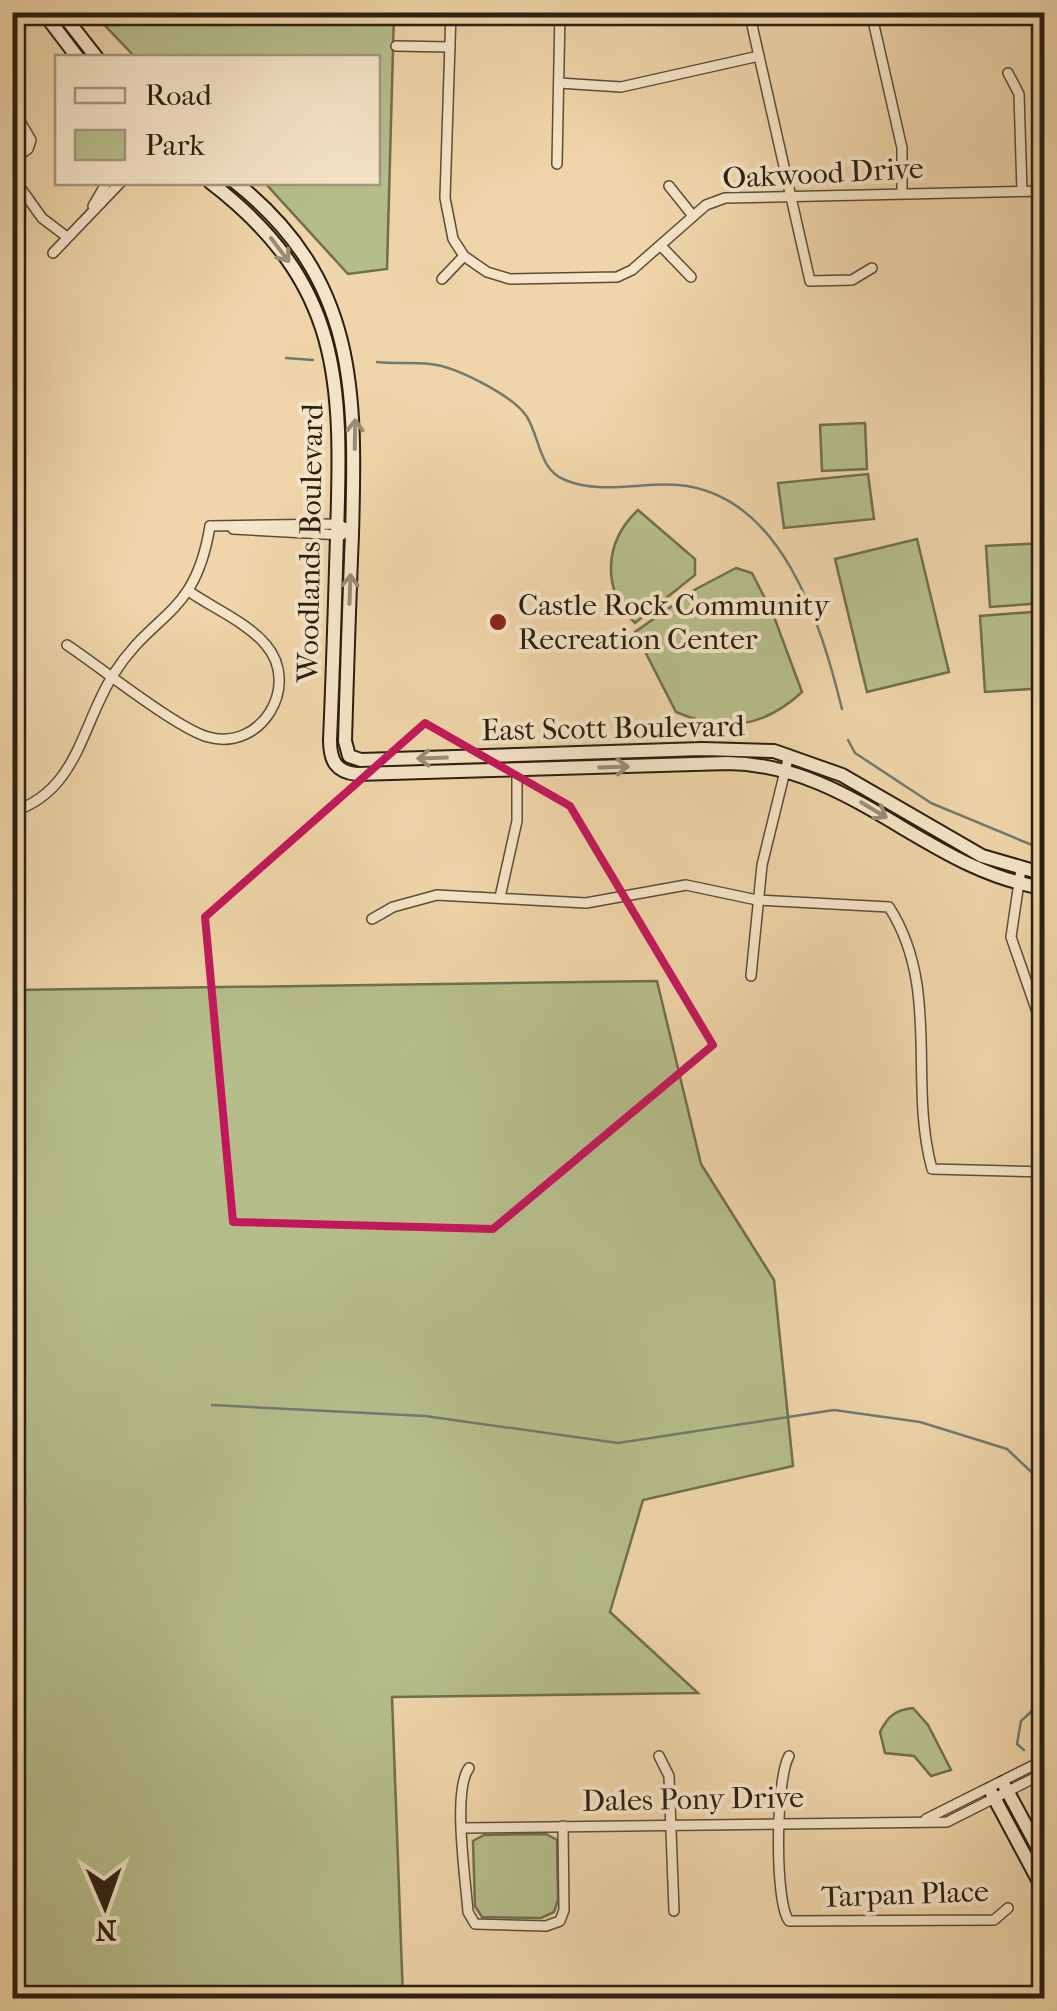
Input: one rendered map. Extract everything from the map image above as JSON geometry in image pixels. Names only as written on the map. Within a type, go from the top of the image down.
[{"type":"street","points":[[43,12],[76,55]]},
{"type":"street","points":[[62,12],[95,55]]},
{"type":"street","points":[[442,279],[464,256],[446,223],[451,12]]},
{"type":"street","points":[[557,164],[560,12]]},
{"type":"street","points":[[749,12],[810,281],[852,280],[872,268]]},
{"type":"street","points":[[871,12],[902,148],[902,193]]},
{"type":"street","points":[[396,46],[450,47]]},
{"type":"street","points":[[559,84],[621,87],[759,56]]},
{"type":"street","points":[[1008,72],[1019,94],[1022,191]]},
{"type":"street","points":[[12,108],[31,140],[12,161]]},
{"type":"street","points":[[12,176],[42,218],[67,238]]},
{"type":"street","points":[[88,214],[105,185]]},
{"type":"street","points":[[53,253],[118,185]]},
{"type":"street","name":"Woodlands Boulevard","points":[[213,185],[275,242],[304,287],[326,336],[341,422],[330,740],[337,767]]},
{"type":"street","name":"Woodlands Boulevard","points":[[238,185],[263,207],[298,250],[324,294],[343,341],[355,416],[345,741],[348,756]]},
{"type":"street","points":[[669,186],[693,216]]},
{"type":"street","name":"Oakwood Drive","points":[[464,256],[487,272],[510,279],[617,277],[632,270],[693,216],[725,198],[1044,191]]},
{"type":"street","points":[[660,246],[691,278]]},
{"type":"street","points":[[12,812],[51,791],[70,770],[113,675],[190,592],[204,560],[210,526],[352,532]]},
{"type":"street","points":[[67,645],[211,738],[233,738],[253,731],[271,714],[279,696],[280,677],[265,643],[190,592]]},
{"type":"street","name":"East Scott Boulevard","points":[[348,756],[361,760],[736,748],[788,762]]},
{"type":"street","points":[[500,897],[516,834],[516,756]]},
{"type":"street","name":"East Scott Boulevard","points":[[337,767],[357,774],[728,762],[788,762],[826,767],[1019,876]]},
{"type":"street","points":[[751,976],[757,900],[788,762],[974,869],[1019,876],[1044,874]]},
{"type":"street","points":[[1019,876],[1044,888]]},
{"type":"street","points":[[1019,876],[1011,937],[1044,1032]]},
{"type":"street","points":[[372,920],[393,907],[437,895],[586,903],[686,885],[757,900],[889,906],[907,938],[917,974],[932,1170],[1044,1172]]},
{"type":"street","points":[[660,1756],[669,1776],[674,1911]]},
{"type":"street","name":"Tarpan Place","points":[[789,1756],[781,1774],[780,1822],[782,1908],[792,1922],[994,1920],[1008,1908]]},
{"type":"street","points":[[999,1792],[1044,1760]]},
{"type":"street","points":[[469,1768],[462,1783],[472,1921],[480,1925],[546,1926],[560,1921],[564,1910],[563,1826]]},
{"type":"street","points":[[999,1792],[1044,1773]]},
{"type":"street","points":[[999,1792],[1044,1859]]},
{"type":"street","points":[[999,1792],[1044,1891]]},
{"type":"street","name":"Dales Pony Drive","points":[[463,1828],[923,1820],[999,1792]]},
{"type":"highlighted area","points":[[425,723],[570,806],[713,1045],[493,1229],[233,1222],[205,917]]},
{"type":"green space","points":[[93,13],[394,13],[387,269],[348,274],[267,185],[380,185],[380,55],[133,55]]},
{"type":"green space","points":[[865,423],[867,469],[822,471],[820,425]]},
{"type":"green space","points":[[868,474],[874,519],[784,528],[778,483]]},
{"type":"green space","points":[[638,510],[695,559],[695,575],[635,623],[616,596],[611,566],[618,536]]},
{"type":"green space","points":[[917,539],[949,672],[867,692],[835,559]]},
{"type":"green space","points":[[1044,543],[1044,603],[990,607],[986,546]]},
{"type":"green space","points":[[736,568],[752,573],[773,614],[802,692],[758,720],[710,723],[676,712],[635,632],[696,589]]},
{"type":"green space","points":[[1044,611],[1044,688],[985,692],[980,616]]},
{"type":"green space","points":[[657,981],[701,1164],[774,1280],[793,1466],[643,1500],[610,1612],[698,1693],[392,1697],[403,1998],[13,1998],[13,990]]},
{"type":"green space","points":[[913,1708],[928,1725],[951,1770],[931,1776],[914,1756],[885,1753],[880,1732],[883,1726],[897,1712]]},
{"type":"green space","points":[[546,1834],[557,1840],[558,1900],[554,1912],[541,1918],[482,1917],[475,1906],[473,1841],[484,1835]]},
{"type":"waterway","points":[[286,358],[313,360]]},
{"type":"waterway","points":[[377,362],[441,366],[497,392],[527,417],[545,461],[565,480],[593,487],[678,485],[714,494],[745,512],[770,537],[791,568],[822,639],[842,709]]},
{"type":"waterway","points":[[848,740],[855,753],[931,803],[1044,850]]},
{"type":"waterway","points":[[212,1405],[425,1416],[618,1443],[834,1410],[920,1422],[1007,1449],[1044,1484]]},
{"type":"waterway","points":[[1024,1750],[1017,1744],[1021,1721],[1044,1700]]},
{"type":"place","name":"Castle Rock Community Recreation Center","points":[[498,622]]}]
